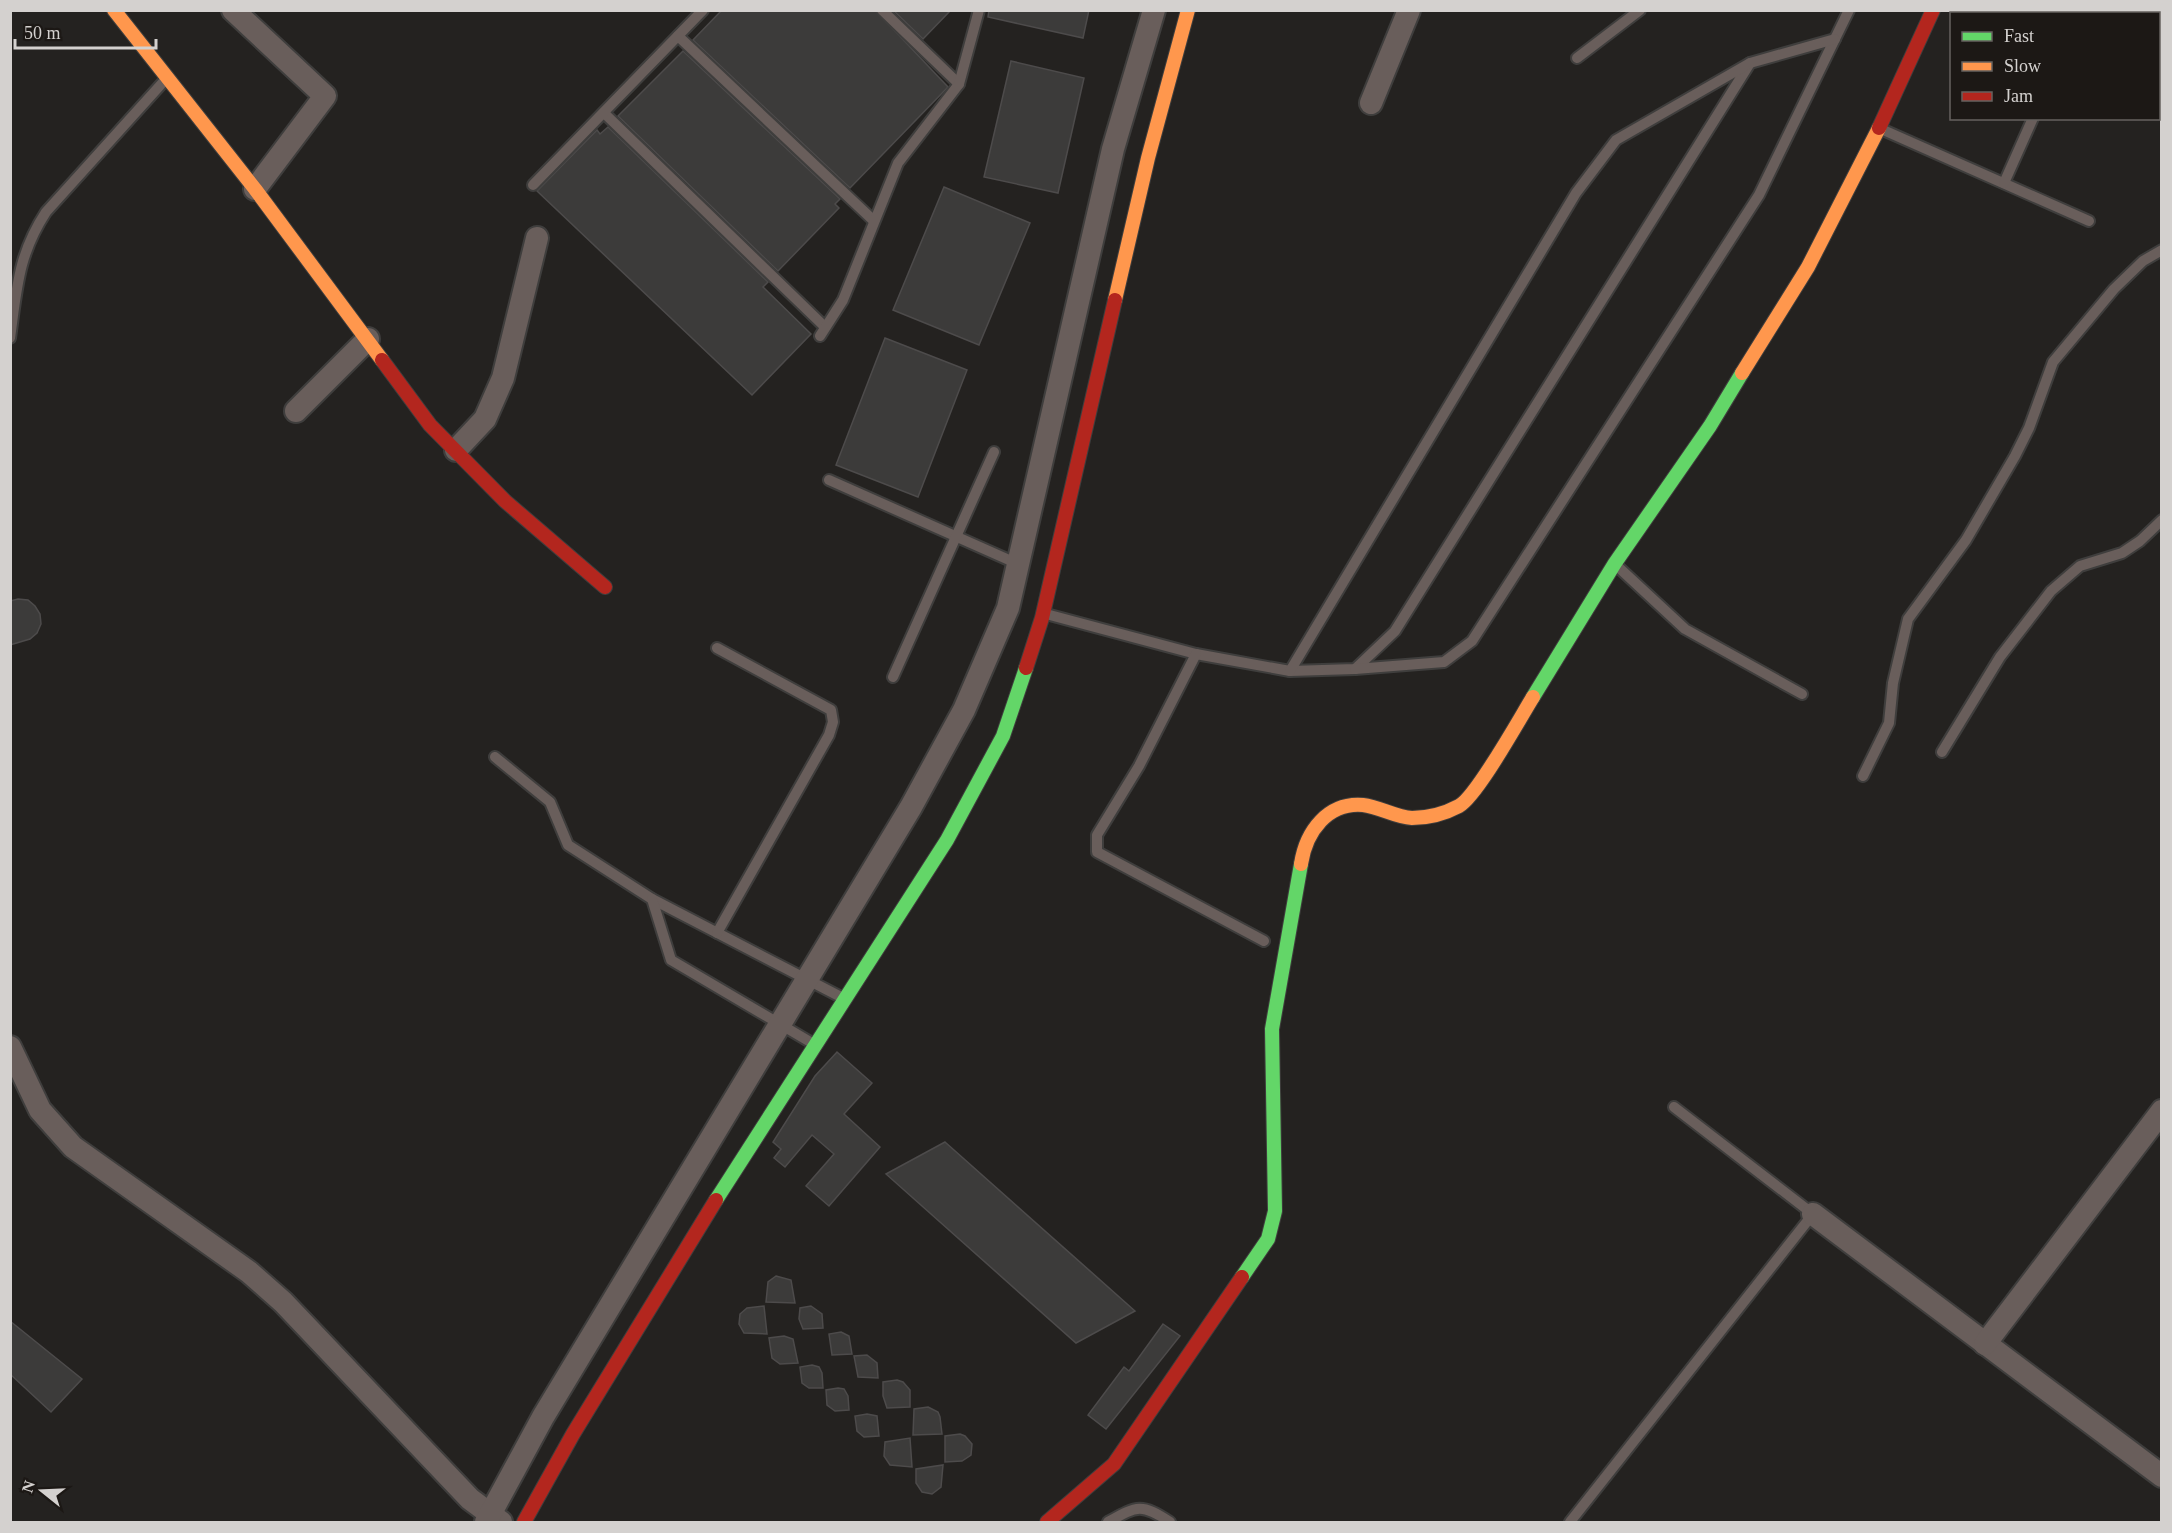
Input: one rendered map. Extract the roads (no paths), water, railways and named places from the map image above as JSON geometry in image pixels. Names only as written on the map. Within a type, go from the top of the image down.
[{"type":"street","points":[[114,10],[255,189],[430,425],[506,501],[605,587]]},
{"type":"street","points":[[233,10],[326,96],[255,189]]},
{"type":"street","points":[[10,1047],[40,1110],[73,1147],[249,1272],[283,1302],[470,1499],[493,1520],[543,1417],[808,980],[911,807],[964,710],[1008,609],[1113,149],[1154,10]]},
{"type":"street","points":[[524,1522],[573,1434],[757,1133],[947,840],[1003,736],[1043,614],[1148,158],[1188,10]]},
{"type":"street","points":[[1371,103],[1408,10]]},
{"type":"street","points":[[1047,1522],[1114,1464],[1268,1239],[1275,1211],[1272,1029],[1303,851],[1317,824],[1334,808],[1363,805],[1410,818],[1442,815],[1463,804],[1488,770],[1615,563],[1710,426],[1808,267],[1879,129],[1933,10]]},
{"type":"street","points":[[456,450],[485,419],[502,378],[537,238]]},
{"type":"street","points":[[296,411],[368,339]]},
{"type":"street","points":[[1985,1344],[2162,1111]]},
{"type":"street","points":[[1813,1214],[2161,1475]]},
{"type":"lane","points":[[533,185],[703,10]]},
{"type":"lane","points":[[882,10],[959,84]]},
{"type":"lane","points":[[604,113],[823,332],[843,300],[873,220],[898,163],[959,84],[979,10]]},
{"type":"lane","points":[[1577,58],[1640,10]]},
{"type":"lane","points":[[1043,614],[1196,654],[1290,671],[1444,663],[1472,641],[1759,195],[1849,10]]},
{"type":"lane","points":[[678,36],[873,220]]},
{"type":"lane","points":[[1290,671],[1576,193],[1616,140],[1750,63],[1835,39]]},
{"type":"lane","points":[[1355,669],[1395,631],[1750,63]]},
{"type":"lane","points":[[10,338],[21,261],[33,232],[46,212],[167,78]]},
{"type":"lane","points":[[2004,183],[2032,120]]},
{"type":"lane","points":[[1879,129],[2089,221]]},
{"type":"lane","points":[[1863,776],[1889,723],[1893,683],[1908,619],[1966,540],[2015,456],[2030,428],[2053,362],[2114,289],[2143,261],[2162,250]]},
{"type":"lane","points":[[893,677],[958,538],[994,452]]},
{"type":"lane","points":[[829,480],[1018,564]]},
{"type":"lane","points":[[1942,752],[2000,657],[2051,591],[2080,566],[2122,553],[2140,541],[2162,520]]},
{"type":"lane","points":[[1615,563],[1685,629],[1802,694]]},
{"type":"lane","points":[[717,648],[831,710],[833,722],[829,735],[717,933]]},
{"type":"lane","points":[[1196,654],[1139,766],[1097,835],[1097,852],[1264,941]]},
{"type":"lane","points":[[495,757],[550,802],[568,845],[652,899],[844,999]]},
{"type":"lane","points":[[652,899],[671,960],[815,1044]]},
{"type":"lane","points":[[1570,1522],[1813,1214],[1674,1107]]},
{"type":"lane","points":[[1108,1522],[1134,1508],[1153,1511],[1170,1522]]}]
